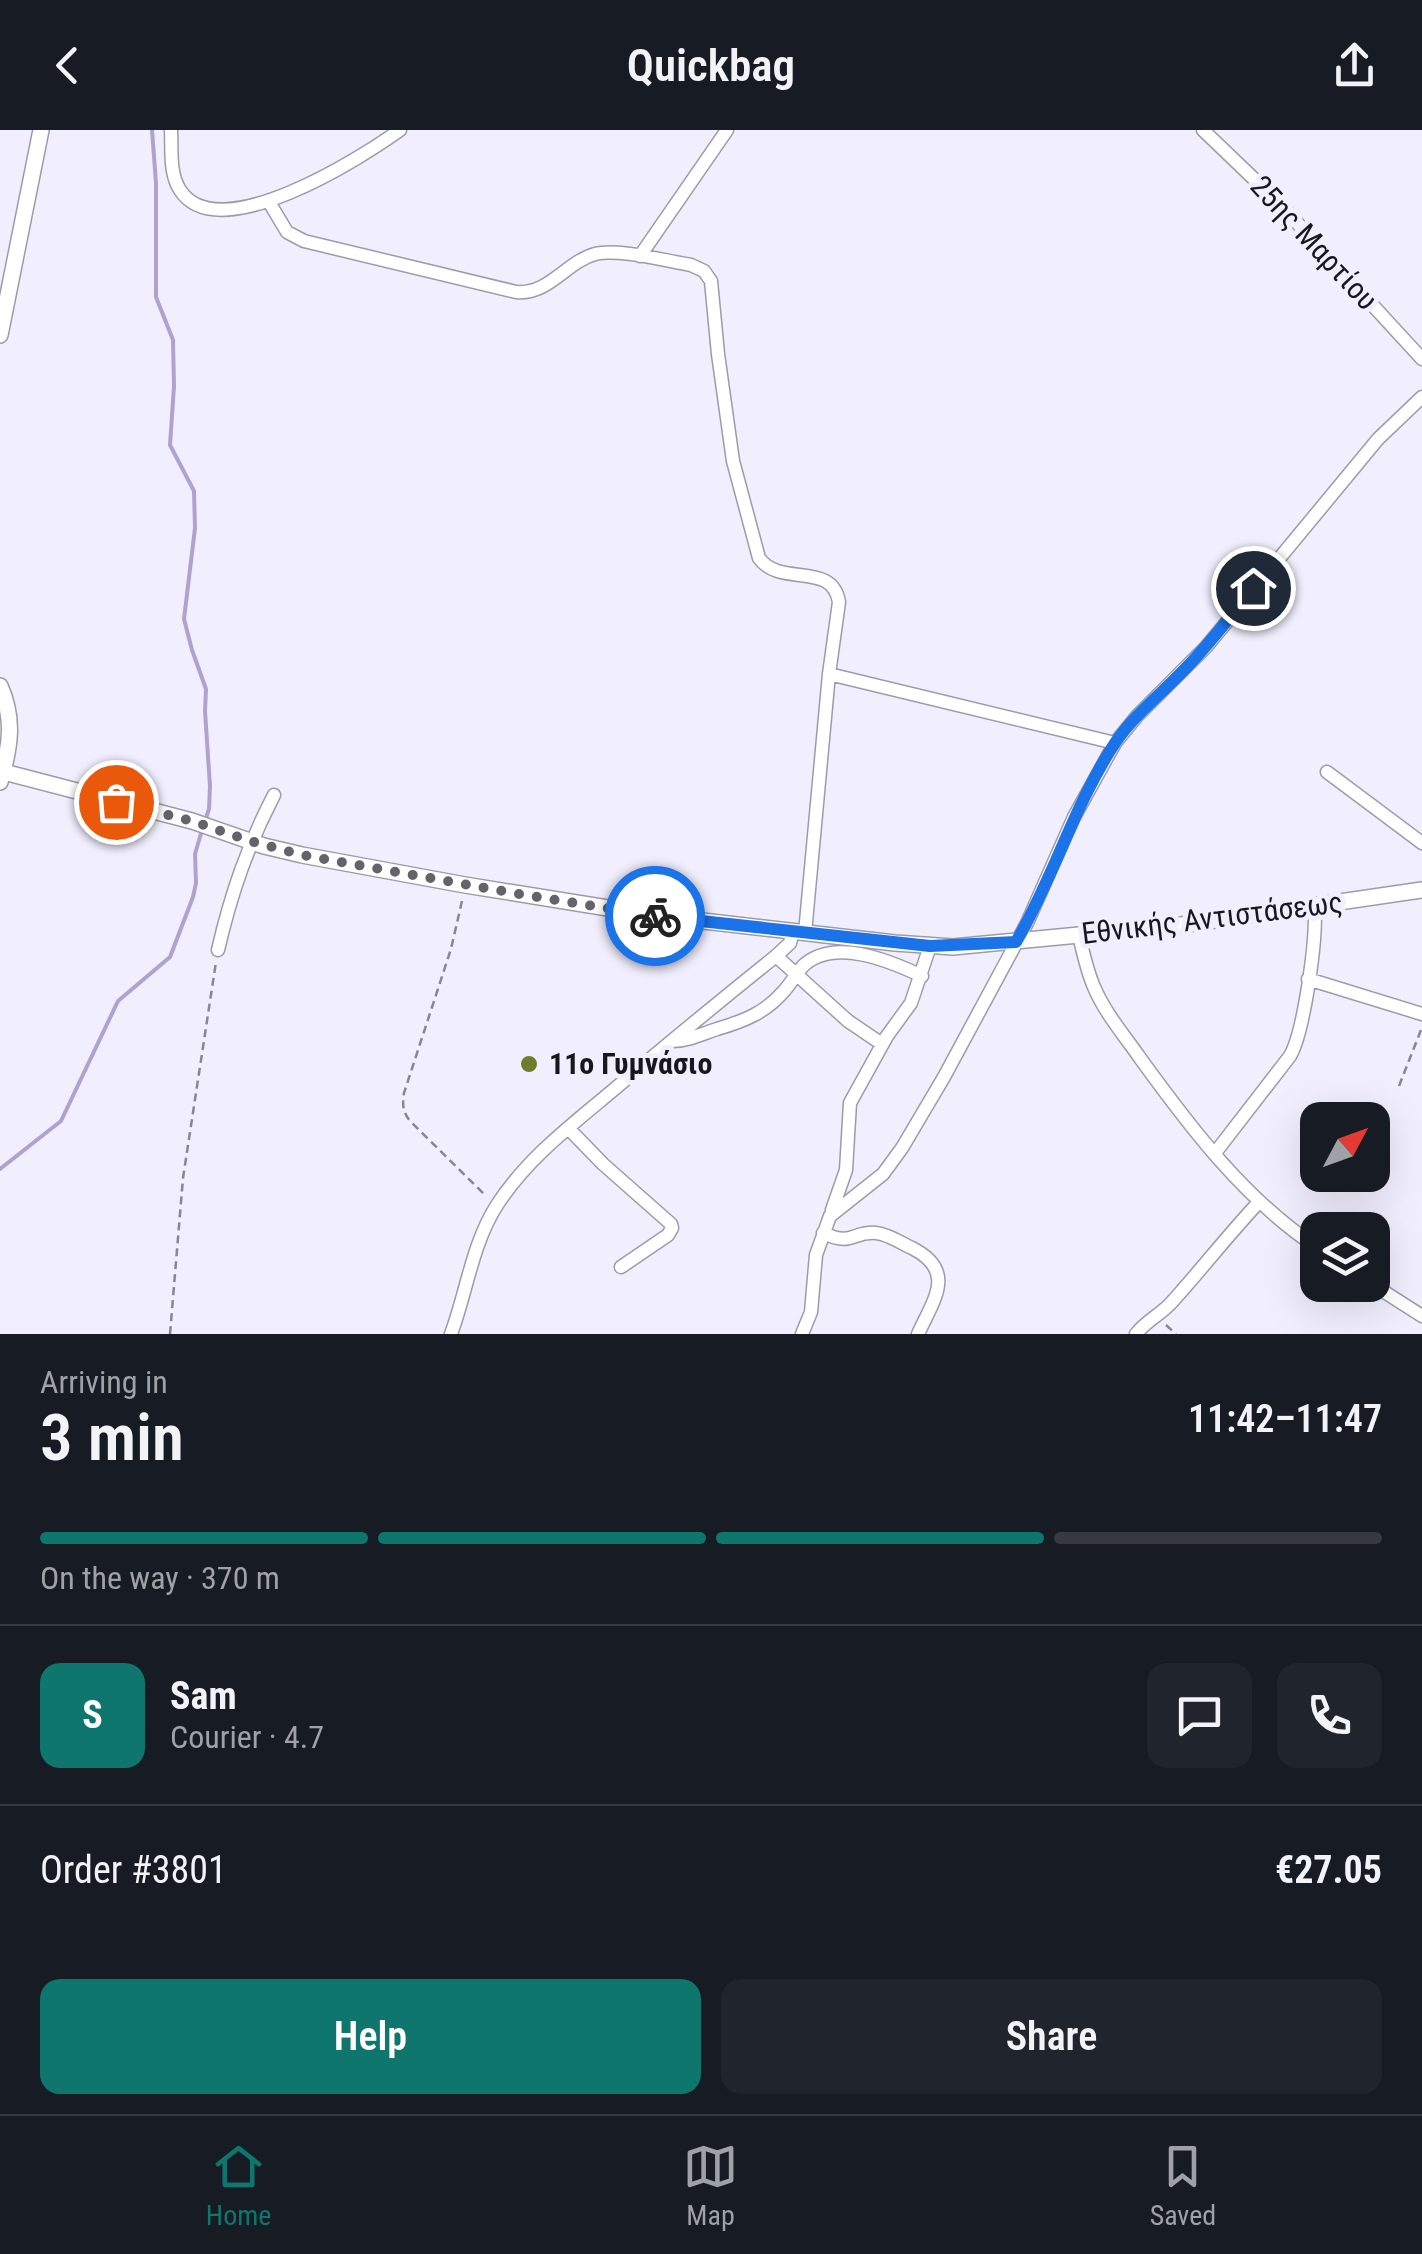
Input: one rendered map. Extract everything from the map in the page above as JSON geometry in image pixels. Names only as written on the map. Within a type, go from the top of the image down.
[{"type":"street","points":[[0,335],[41,130]]},
{"type":"street","points":[[171,130],[174,175],[184,195],[203,207],[215,209],[270,202],[296,191],[400,130]]},
{"type":"street","points":[[640,256],[728,130]]},
{"type":"street","name":"25ης Μαρτίου","points":[[1202,130],[1278,202],[1422,359]]},
{"type":"street","points":[[270,202],[288,232],[304,241],[516,292],[535,291],[590,256],[609,253],[696,266],[704,271],[712,282],[733,461],[759,558],[773,571],[824,578],[837,591],[799,932],[776,956],[530,1164],[496,1206],[480,1238],[450,1334]]},
{"type":"street","points":[[830,1216],[883,1174],[894,1160],[944,1077],[1034,910],[1074,818],[1115,744],[1137,716],[1206,647],[1378,439],[1422,397]]},
{"type":"street","points":[[829,674],[1115,744]]},
{"type":"street","points":[[0,686],[11,724],[1,775]]},
{"type":"street","points":[[1327,772],[1422,843]]},
{"type":"street","name":"Εθνικής Αντιστάσεως","points":[[1,775],[192,821],[302,855],[651,915],[930,946],[1016,942],[1180,925],[1422,890]]},
{"type":"street","points":[[218,950],[250,841],[274,796]]},
{"type":"street","points":[[1216,1154],[1293,1050],[1308,979],[1314,906]]},
{"type":"street","points":[[1079,936],[1093,986],[1104,1007],[1165,1092],[1259,1202],[1300,1236]]},
{"type":"street","points":[[802,1334],[810,1316],[816,1255],[846,1170],[850,1103],[882,1044],[911,1003],[930,946]]},
{"type":"street","points":[[671,1041],[749,1019],[776,1000],[813,960],[829,954],[885,961],[922,976]]},
{"type":"street","points":[[776,956],[848,1021],[882,1044]]},
{"type":"street","points":[[1308,979],[1422,1014]]},
{"type":"street","points":[[568,1128],[671,1224],[668,1235],[621,1267]]},
{"type":"street","points":[[1136,1334],[1168,1307],[1259,1202]]},
{"type":"street","points":[[823,1233],[842,1240],[880,1234],[922,1254],[934,1265],[939,1276],[937,1291],[918,1334]]},
{"type":"street","points":[[1390,1296],[1422,1316]]},
{"type":"path","points":[[466,885],[451,950],[402,1104],[411,1122],[496,1206]]},
{"type":"path","points":[[170,1334],[183,1178],[218,950]]},
{"type":"path","points":[[1399,1086],[1422,1028]]},
{"type":"waterway","points":[[152,130],[156,297],[173,340],[170,445],[194,491],[195,528],[184,619],[206,689],[210,786],[205,821]]},
{"type":"waterway","points":[[0,1169],[61,1121],[118,1001],[170,957],[193,897],[195,854],[202,830]]},
{"type":"way so far","points":[[116,802],[302,855],[655,916]]},
{"type":"place","name":"11o Γυμνάσιο","points":[[529,1064]]},
{"type":"route","points":[[655,916],[930,946],[1016,942],[1074,818],[1115,744],[1137,716],[1196,658],[1253,588]]}]
